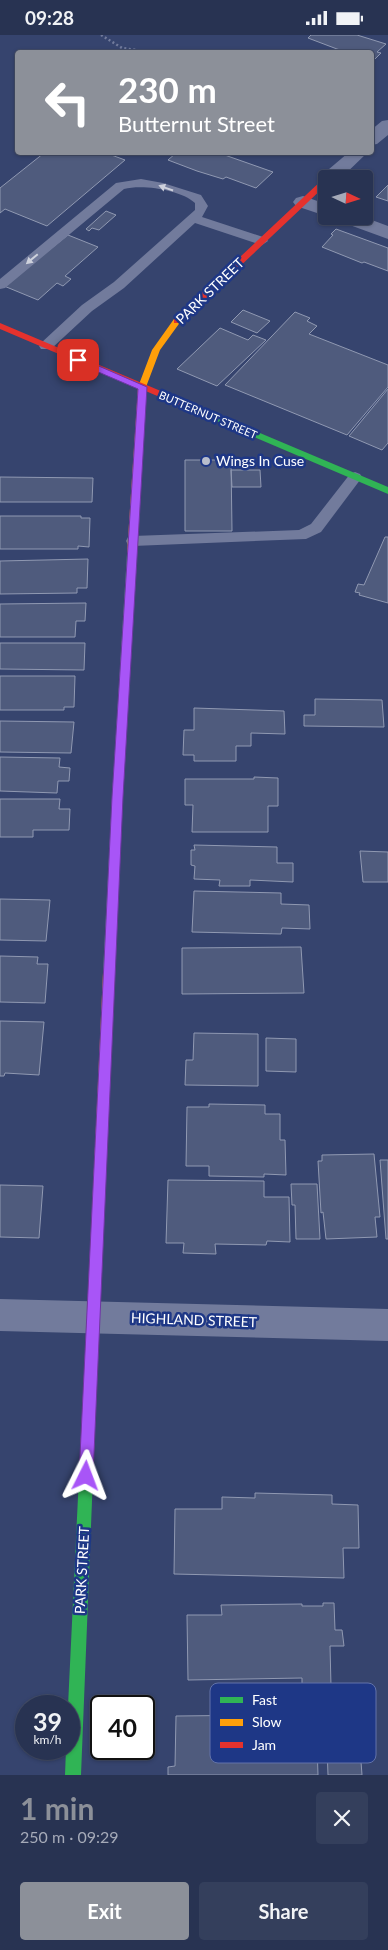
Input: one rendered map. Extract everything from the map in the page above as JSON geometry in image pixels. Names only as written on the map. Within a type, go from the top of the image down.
[{"type":"street","points":[[374,137],[388,125]]},
{"type":"street","name":"PARK STREET","points":[[338,170],[356,155]]},
{"type":"street","name":"PARK STREET","points":[[73,1775],[118,797],[142,387],[156,350],[178,319],[318,188]]},
{"type":"street","points":[[303,202],[318,207]]},
{"type":"street","points":[[367,225],[388,233]]},
{"type":"street","name":"BUTTERNUT STREET","points":[[0,326],[388,491]]},
{"type":"street","name":"HIGHLAND STREET","points":[[0,1315],[388,1325]]},
{"type":"lane","points":[[0,285],[120,185],[140,181],[150,182],[197,198],[202,203],[202,207],[197,215],[119,285],[87,308],[46,346]]},
{"type":"lane","points":[[197,215],[262,241]]},
{"type":"lane","points":[[133,541],[302,535],[316,528],[355,477]]},
{"type":"path","points":[[101,35],[120,48],[133,50]]},
{"type":"building","points":[[311,35],[357,35],[386,44],[377,52],[381,53],[374,60],[374,50],[340,50],[308,38]]},
{"type":"building","points":[[41,155],[111,155],[125,160],[47,226],[5,209],[0,213],[0,188]]},
{"type":"building","points":[[174,155],[225,155],[273,172],[256,188],[226,177],[223,179],[197,171],[168,160]]},
{"type":"building","points":[[388,185],[388,201],[376,197]]},
{"type":"building","points":[[106,211],[116,215],[99,230],[92,228],[89,231],[86,229]]},
{"type":"building","points":[[336,229],[388,248],[388,271],[322,247]]},
{"type":"building","points":[[68,235],[98,247],[65,276],[71,279],[63,286],[57,283],[38,300],[4,286]]},
{"type":"building","points":[[243,310],[270,321],[257,333],[231,322]]},
{"type":"building","points":[[295,312],[310,318],[307,321],[317,326],[309,334],[388,365],[388,387],[347,435],[225,385]]},
{"type":"building","points":[[220,328],[248,340],[253,335],[266,340],[217,386],[177,369]]},
{"type":"building","points":[[388,389],[388,443],[382,450],[349,436]]},
{"type":"building","points":[[185,460],[231,460],[232,531],[185,531]]},
{"type":"building","points":[[231,470],[260,470],[261,487],[232,487]]},
{"type":"building","points":[[0,477],[93,478],[92,502],[0,502]]},
{"type":"building","points":[[0,516],[81,516],[81,518],[90,518],[89,547],[78,546],[78,549],[0,549]]},
{"type":"building","points":[[385,537],[388,537],[388,603],[359,595],[360,593],[355,592],[358,584],[364,585]]},
{"type":"building","points":[[88,559],[87,588],[77,588],[77,593],[0,594],[0,561]]},
{"type":"building","points":[[86,603],[85,621],[76,621],[75,637],[0,637],[0,604]]},
{"type":"building","points":[[0,643],[85,643],[84,670],[0,669]]},
{"type":"building","points":[[0,676],[75,676],[74,707],[64,707],[64,710],[0,710]]},
{"type":"building","points":[[315,699],[382,700],[384,727],[304,726],[304,715],[315,715]]},
{"type":"building","points":[[194,708],[284,711],[285,734],[251,733],[251,746],[236,746],[236,761],[194,761],[194,755],[183,755],[184,730],[194,730]]},
{"type":"building","points":[[0,721],[74,722],[71,753],[0,752]]},
{"type":"building","points":[[0,757],[60,758],[59,767],[70,768],[69,781],[58,781],[57,793],[0,791]]},
{"type":"building","points":[[254,777],[278,778],[278,806],[268,806],[268,832],[192,832],[193,805],[185,805],[185,779],[254,779]]},
{"type":"building","points":[[0,799],[60,799],[59,809],[70,809],[69,830],[33,830],[33,837],[0,837]]},
{"type":"building","points":[[194,845],[277,847],[277,863],[293,863],[293,882],[250,880],[250,886],[219,886],[220,880],[194,879],[195,866],[191,865],[191,850],[195,850]]},
{"type":"building","points":[[360,851],[388,852],[388,882],[363,882]]},
{"type":"building","points":[[194,891],[281,893],[281,904],[309,905],[310,929],[282,928],[281,934],[192,932]]},
{"type":"building","points":[[0,899],[50,900],[46,941],[0,940]]},
{"type":"building","points":[[301,947],[304,993],[182,994],[182,948]]},
{"type":"building","points":[[0,956],[38,957],[37,964],[48,964],[45,1003],[0,1002]]},
{"type":"building","points":[[0,1021],[44,1022],[39,1075],[5,1073],[4,1076],[0,1076]]},
{"type":"building","points":[[194,1033],[258,1034],[258,1086],[185,1085],[186,1060],[193,1060]]},
{"type":"building","points":[[266,1038],[296,1039],[296,1072],[266,1071]]},
{"type":"building","points":[[209,1104],[265,1105],[265,1114],[280,1114],[280,1140],[285,1140],[286,1175],[264,1174],[264,1177],[209,1176],[209,1166],[186,1166],[187,1107],[209,1107]]},
{"type":"building","points":[[374,1154],[380,1217],[375,1217],[377,1237],[326,1239],[323,1212],[321,1213],[318,1161],[322,1161],[322,1155]]},
{"type":"building","points":[[380,1160],[388,1160],[388,1239],[386,1239]]},
{"type":"building","points":[[168,1180],[264,1181],[264,1197],[289,1197],[290,1242],[267,1241],[266,1245],[215,1244],[216,1254],[183,1253],[184,1243],[166,1243]]},
{"type":"building","points":[[291,1184],[317,1184],[320,1239],[296,1239],[295,1205],[292,1205]]},
{"type":"building","points":[[0,1185],[43,1186],[39,1238],[0,1237]]},
{"type":"building","points":[[255,1493],[332,1495],[332,1504],[358,1505],[359,1548],[343,1548],[344,1578],[174,1574],[175,1509],[222,1509],[222,1497],[255,1498]]},
{"type":"building","points":[[323,1603],[334,1603],[335,1630],[342,1630],[344,1646],[330,1646],[331,1683],[302,1683],[302,1678],[188,1680],[187,1615],[222,1615],[221,1605],[302,1604],[302,1606],[323,1606]]},
{"type":"building","points":[[176,1716],[210,1716],[210,1763],[318,1763],[318,1775],[168,1775],[168,1767],[175,1766]]},
{"type":"building","points":[[328,1763],[361,1763],[362,1775],[328,1775]]},
{"type":"traffic: fast","points":[[205,413],[388,491]]},
{"type":"traffic: fast","points":[[109,973],[117,798],[132,554]]},
{"type":"traffic: fast","points":[[73,1775],[86,1476]]},
{"type":"traffic: slow","points":[[132,554],[142,387],[156,350],[177,321]]},
{"type":"traffic: slow","points":[[98,1211],[109,973]]},
{"type":"traffic: jam","points":[[177,321],[318,189]]},
{"type":"traffic: jam","points":[[0,326],[205,413]]},
{"type":"traffic: jam","points":[[86,1476],[98,1211]]},
{"type":"place","name":"Wings In Cuse","points":[[206,461]]},
{"type":"route","points":[[78,360],[142,387],[118,797],[86,1476]]}]
